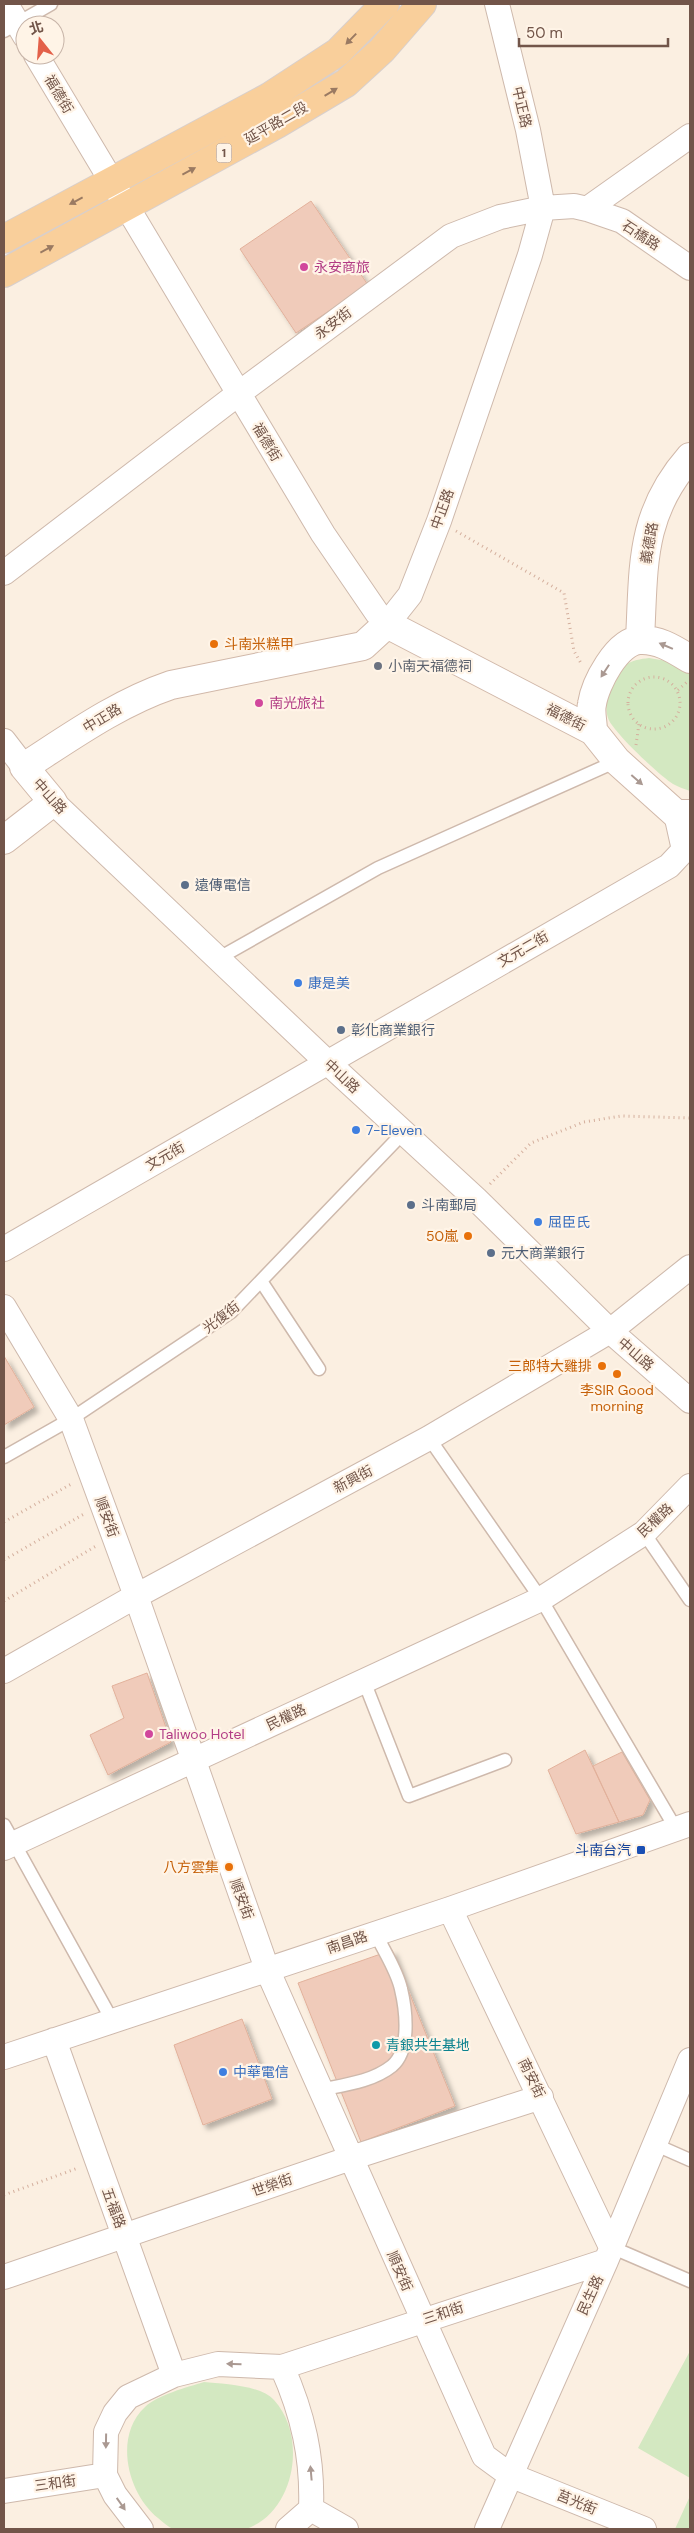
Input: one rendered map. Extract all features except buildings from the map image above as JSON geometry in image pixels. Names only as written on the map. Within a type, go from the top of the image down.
[{"type":"main road","name":"延平路二段","points":[[4,239],[269,97],[330,57],[385,4]]},
{"type":"main road","name":"延平路二段","points":[[4,272],[278,124],[346,83],[382,50],[422,4]]},
{"type":"main road","name":"義德路","points":[[640,639],[644,555],[650,525],[660,499],[687,469]]},
{"type":"main road","name":"福德街","points":[[387,624],[593,731],[616,761],[683,814]]},
{"type":"main road","name":"中正路","points":[[24,767],[141,695],[171,684],[363,646],[387,624]]},
{"type":"main road","name":"福德街","points":[[593,731],[591,706],[596,686],[615,656],[626,645],[640,639]]},
{"type":"main road","points":[[640,639],[664,644],[690,659]]},
{"type":"main road","name":"中山路","points":[[24,767],[53,802]]},
{"type":"main road","points":[[4,840],[53,802]]},
{"type":"street","points":[[6,4],[15,27]]},
{"type":"street","name":"中正路","points":[[387,624],[410,595],[530,255],[543,208],[528,130],[497,4]]},
{"type":"street","name":"福德街","points":[[42,65],[323,534],[377,613],[387,624]]},
{"type":"street","points":[[587,208],[690,136]]},
{"type":"street","name":"永安街","points":[[4,573],[238,394],[451,236],[500,217],[543,208],[574,206],[587,208]]},
{"type":"street","name":"石橋路","points":[[587,208],[622,221],[690,268]]},
{"type":"street","name":"中山路","points":[[4,741],[24,767]]},
{"type":"street","name":"中山路","points":[[53,802],[327,1062],[476,1199],[610,1331],[690,1401]]},
{"type":"street","name":"文元二街","points":[[327,1062],[668,866],[684,850],[683,814]]},
{"type":"street","name":"文元街","points":[[4,1249],[327,1062]]},
{"type":"street","name":"新興街","points":[[4,1671],[136,1596],[429,1438],[610,1331],[690,1267]]},
{"type":"street","name":"順安街","points":[[4,1307],[71,1419],[136,1596],[192,1760],[267,1969],[319,2090],[484,2456],[510,2475]]},
{"type":"street","name":"民權路","points":[[7,1838],[192,1760],[541,1599],[644,1533],[690,1486]]},
{"type":"street","name":"南昌路","points":[[4,2057],[375,1932],[450,1909],[683,1827]]},
{"type":"street","name":"南安街","points":[[450,1909],[541,2097],[608,2254]]},
{"type":"street","name":"五福路","points":[[54,2040],[174,2375]]},
{"type":"street","name":"民生路","points":[[487,2529],[656,2145],[690,2060]]},
{"type":"street","name":"世榮街","points":[[4,2277],[351,2158],[541,2097]]},
{"type":"street","name":"三和街","points":[[282,2367],[608,2254]]},
{"type":"street","points":[[141,2529],[115,2496],[105,2475],[106,2432],[114,2413],[128,2397],[174,2375],[218,2364],[282,2367],[296,2398],[304,2424],[312,2476],[311,2509],[288,2529]]},
{"type":"street","name":"三和街","points":[[4,2490],[105,2475]]},
{"type":"street","name":"莒光街","points":[[510,2475],[644,2529]]},
{"type":"street","points":[[311,2509],[346,2529]]},
{"type":"lane","points":[[36,15],[51,4]]},
{"type":"lane","points":[[219,958],[378,868],[616,761]]},
{"type":"lane","name":"光復街","points":[[4,1457],[71,1419],[231,1312],[403,1132]]},
{"type":"lane","points":[[261,1281],[320,1369]]},
{"type":"lane","points":[[429,1438],[541,1599],[683,1827]]},
{"type":"lane","points":[[644,1533],[690,1600]]},
{"type":"lane","points":[[364,1681],[409,1796],[505,1760]]},
{"type":"lane","points":[[7,1838],[112,2020]]},
{"type":"lane","points":[[319,2090],[370,2078],[393,2065],[403,2049],[405,2024],[401,1987],[375,1932]]},
{"type":"lane","points":[[656,2145],[690,2160]]},
{"type":"lane","points":[[608,2254],[690,2281]]},
{"type":"path","points":[[438,520],[564,593],[574,651],[596,686]]},
{"type":"path","points":[[656,676],[664,678],[678,690],[681,708],[675,720],[663,728],[645,728],[630,713],[629,695],[637,683],[645,678],[656,676]]},
{"type":"path","points":[[678,690],[690,678]]},
{"type":"path","points":[[476,1199],[531,1142],[584,1122],[621,1116],[690,1118]]},
{"type":"path","points":[[4,1522],[91,1473]]},
{"type":"path","points":[[4,1560],[102,1504]]},
{"type":"path","points":[[4,1601],[114,1536]]},
{"type":"path","points":[[4,2195],[96,2161]]},
{"type":"green space","points":[[649,658],[667,661],[690,670],[690,791],[673,784],[658,772],[618,733],[608,718],[606,709],[607,699],[616,675],[627,664]]},
{"type":"green space","points":[[690,2351],[690,2478],[638,2448]]},
{"type":"green space","points":[[204,2382],[251,2388],[268,2395],[285,2415],[291,2433],[293,2453],[291,2472],[285,2490],[276,2507],[263,2520],[246,2529],[199,2531],[173,2529],[167,2526],[148,2508],[132,2480],[128,2465],[127,2449],[129,2434],[135,2419],[145,2407],[157,2399]]},
{"type":"green space","points":[[690,2496],[690,2529],[675,2529]]},
{"type":"place","name":"永安商旅","points":[[304,267]]},
{"type":"place","name":"斗南米糕甲","points":[[214,644]]},
{"type":"place","name":"小南天福德祠","points":[[378,666]]},
{"type":"place","name":"南光旅社","points":[[259,703]]},
{"type":"place","name":"遠傳電信","points":[[185,885]]},
{"type":"place","name":"康是美","points":[[298,983]]},
{"type":"place","name":"彰化商業銀行","points":[[341,1030]]},
{"type":"place","name":"7-Eleven","points":[[356,1130]]},
{"type":"place","name":"斗南郵局","points":[[411,1205]]},
{"type":"place","name":"屈臣氏","points":[[538,1222]]},
{"type":"place","name":"50嵐","points":[[468,1236]]},
{"type":"place","name":"元大商業銀行","points":[[491,1253]]},
{"type":"place","name":"三郎特大雞排","points":[[602,1366]]},
{"type":"place","name":"李SIR Good morning","points":[[617,1374]]},
{"type":"place","name":"Taliwoo Hotel","points":[[149,1734]]},
{"type":"place","name":"斗南台汽","points":[[641,1850]]},
{"type":"place","name":"八方雲集","points":[[229,1867]]},
{"type":"place","name":"青銀共生基地","points":[[376,2045]]},
{"type":"place","name":"中華電信","points":[[223,2072]]}]
